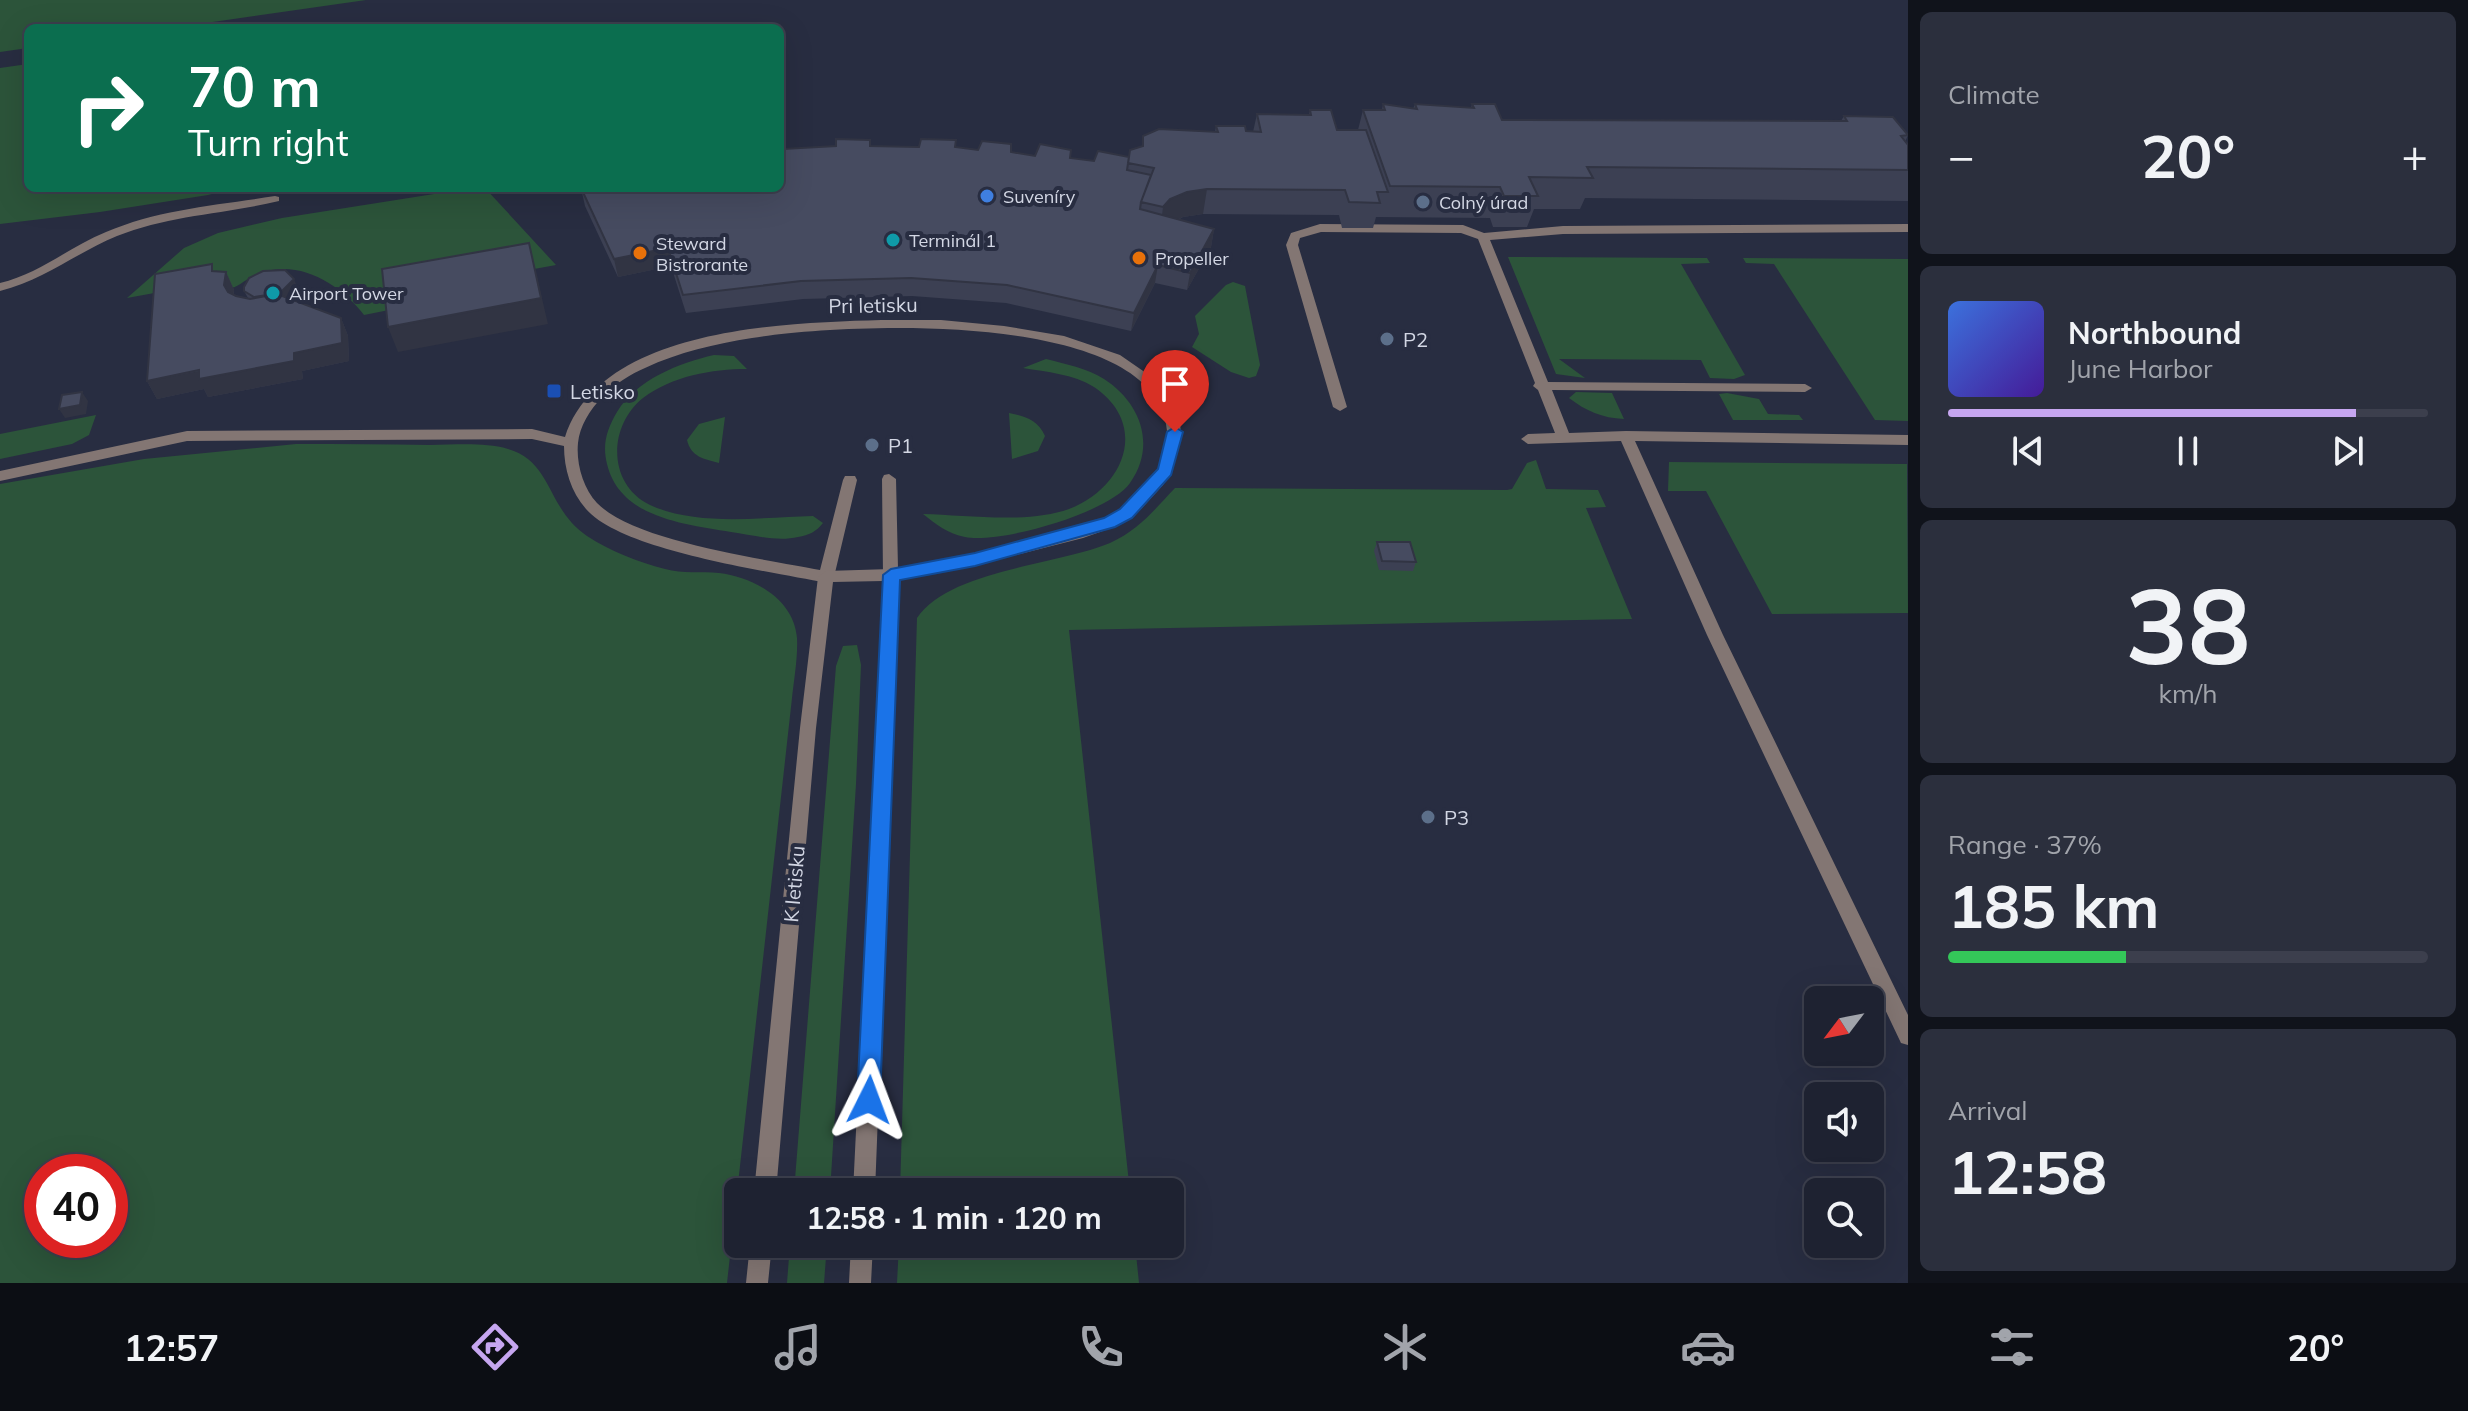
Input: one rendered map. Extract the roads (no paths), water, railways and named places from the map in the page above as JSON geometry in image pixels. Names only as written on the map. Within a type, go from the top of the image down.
[{"type":"street","points":[[0,287],[22,283],[101,239],[150,222],[275,199]]},
{"type":"street","points":[[1340,407],[1292,245],[1295,236],[1320,228],[1458,229],[1483,237],[1563,230],[1908,228]]},
{"type":"street","points":[[1483,237],[1540,386],[1564,438]]},
{"type":"street","name":"Pri letisku","points":[[570,443],[577,422],[589,403],[626,372],[646,361],[692,346],[741,336],[849,323],[992,327],[1069,342],[1100,352],[1145,375],[1160,390],[1170,408],[1175,432],[1165,471],[1126,514],[1109,523],[975,560],[891,575]]},
{"type":"street","points":[[1540,386],[1805,388]]},
{"type":"street","points":[[0,476],[187,436],[532,434],[570,443],[574,475],[583,496],[600,515],[623,527],[673,545],[826,577],[891,575]]},
{"type":"street","points":[[1626,436],[1715,635],[1908,1036]]},
{"type":"street","points":[[1528,439],[1626,436],[1908,440]]},
{"type":"street","points":[[865,1178],[891,575],[889,479]]},
{"type":"street","name":"K letisku","points":[[766,1178],[808,728],[826,577],[850,480]]},
{"type":"street","points":[[757,1283],[760,1258]]},
{"type":"street","points":[[860,1283],[861,1258]]},
{"type":"place","name":"Suveníry","points":[[987,196]]},
{"type":"place","name":"Colný úrad","points":[[1423,202]]},
{"type":"place","name":"Terminál 1","points":[[893,240]]},
{"type":"place","name":"Steward Bistrorante","points":[[640,253]]},
{"type":"place","name":"Propeller","points":[[1139,258]]},
{"type":"place","name":"Airport Tower","points":[[273,293]]},
{"type":"place","name":"P2","points":[[1387,339]]},
{"type":"place","name":"Letisko","points":[[554,391]]},
{"type":"place","name":"P1","points":[[872,445]]},
{"type":"place","name":"P3","points":[[1428,817]]}]
